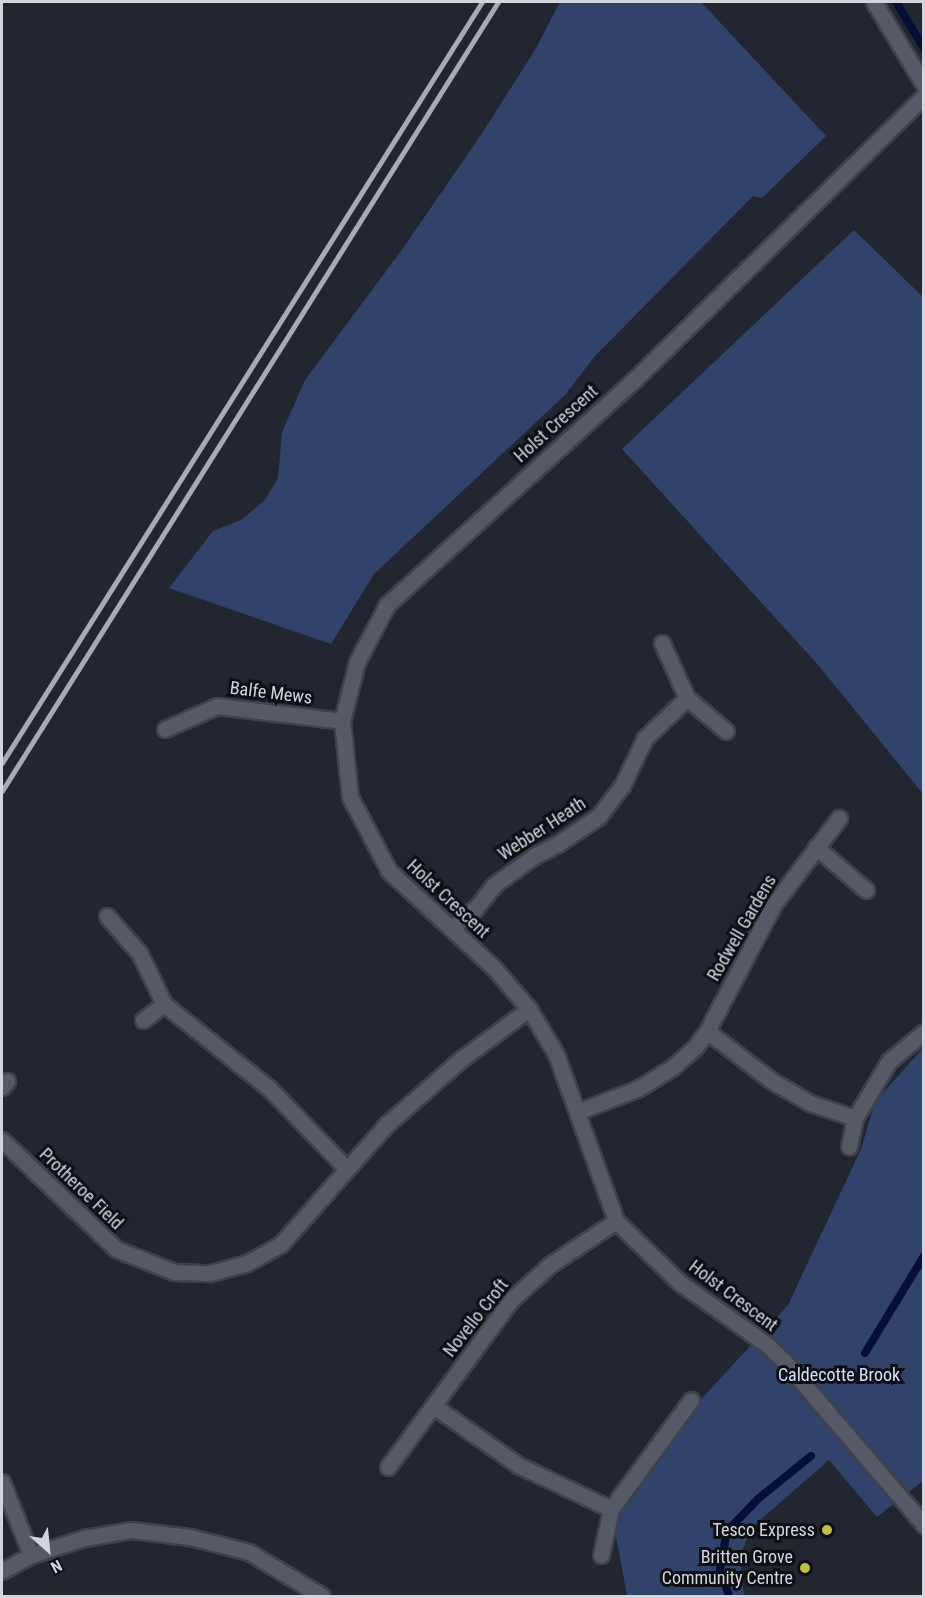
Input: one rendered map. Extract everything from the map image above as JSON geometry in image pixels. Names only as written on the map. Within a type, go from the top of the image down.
[{"type":"street","points":[[874,2],[924,85]]},
{"type":"street","name":"Holst Crescent","points":[[924,96],[635,379],[387,605],[357,662],[342,721],[350,797],[389,871],[494,968],[529,1009],[556,1054],[616,1221],[680,1283],[766,1344],[784,1361],[924,1525]]},
{"type":"street","points":[[662,643],[687,698],[726,731]]},
{"type":"street","name":"Webber Heath","points":[[452,928],[476,908],[494,885],[534,856],[560,843],[599,816],[622,786],[645,738],[687,698]]},
{"type":"street","name":"Balfe Mews","points":[[165,729],[217,706],[342,721]]},
{"type":"street","name":"Rodwell Gardens","points":[[577,1112],[639,1088],[673,1067],[696,1046],[707,1031],[774,904],[839,818]]},
{"type":"street","points":[[816,847],[866,890]]},
{"type":"street","points":[[107,916],[140,954],[164,1004],[269,1088],[346,1168]]},
{"type":"street","points":[[143,1020],[164,1004]]},
{"type":"street","name":"Protheroe Field","points":[[2,1140],[116,1250],[174,1272],[210,1273],[247,1263],[281,1244],[386,1125],[427,1089],[529,1009]]},
{"type":"street","points":[[707,1031],[772,1081],[810,1103],[855,1118]]},
{"type":"street","points":[[849,1146],[855,1118],[890,1061],[924,1032]]},
{"type":"street","name":"Novello Croft","points":[[388,1467],[435,1407],[511,1300],[551,1264],[616,1221]]},
{"type":"street","points":[[601,1555],[611,1509],[690,1400]]},
{"type":"street","points":[[435,1407],[518,1465],[611,1509]]},
{"type":"street","points":[[2,1482],[31,1556]]},
{"type":"street","points":[[2,1571],[31,1556],[84,1538],[132,1530],[190,1537],[249,1552],[322,1596]]},
{"type":"green space","points":[[560,2],[701,2],[826,136],[762,198],[753,196],[595,356],[565,395],[374,574],[331,644],[169,588],[213,531],[241,520],[265,500],[278,478],[282,432],[305,380],[401,251],[481,135],[535,50]]},
{"type":"green space","points":[[854,230],[923,297],[923,794],[819,666],[622,449]]},
{"type":"green space","name":"Caldecotte Brook","points":[[923,1048],[923,1481],[877,1517],[829,1460],[751,1528],[740,1557],[744,1596],[627,1596],[611,1509],[693,1408],[788,1305],[861,1149],[875,1102]]},
{"type":"waterway","points":[[896,2],[924,48]]},
{"type":"waterway","points":[[865,1353],[924,1256]]},
{"type":"waterway","points":[[729,1596],[720,1570],[727,1531],[759,1498],[811,1456]]},
{"type":"railway","points":[[2,763],[482,2]]},
{"type":"railway","points":[[2,791],[498,2]]},
{"type":"place","name":"Tesco Express","points":[[827,1530]]},
{"type":"place","name":"Britten Grove Community Centre","points":[[805,1568]]}]
